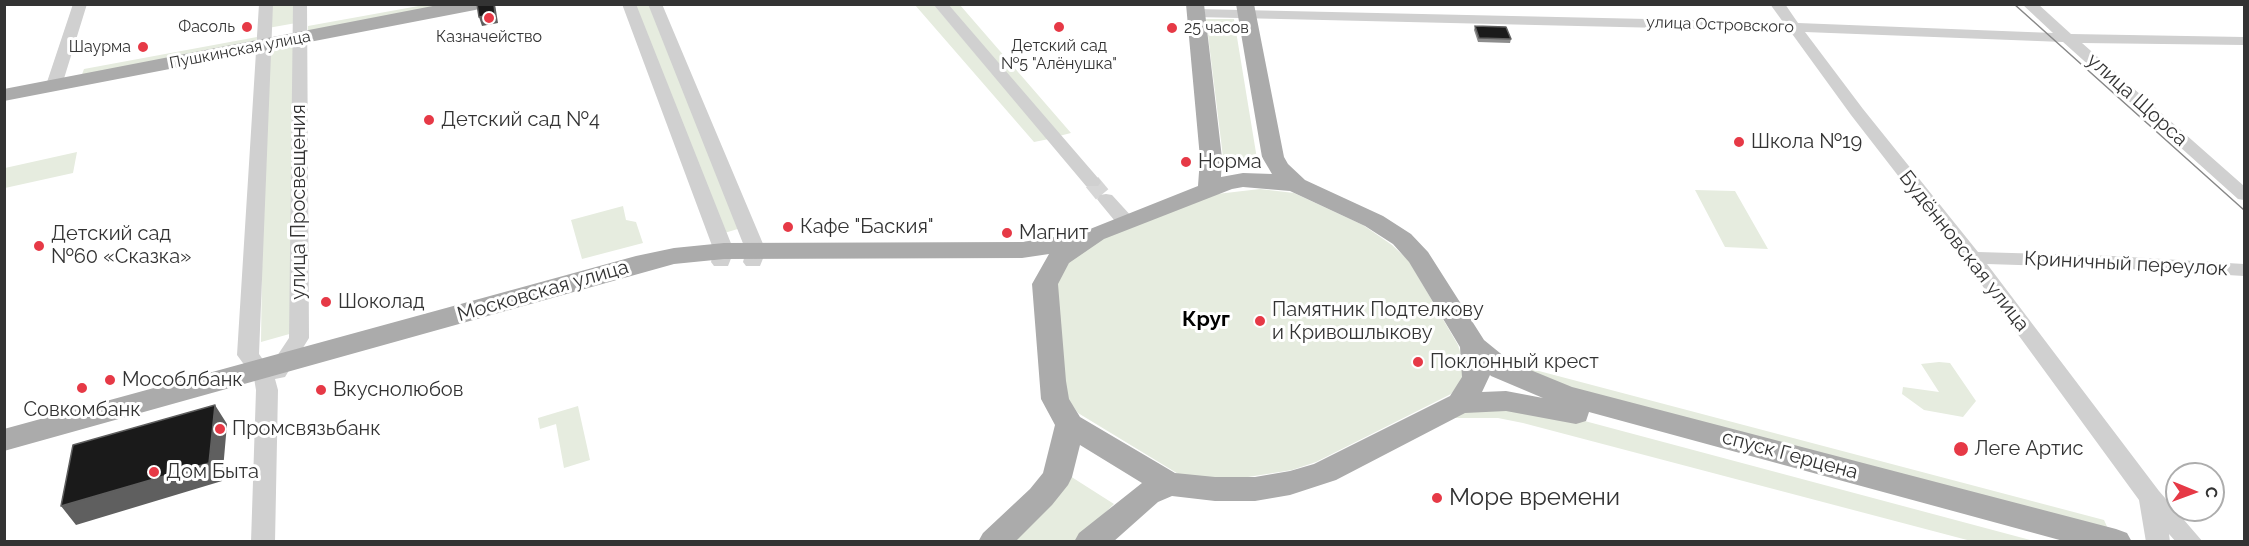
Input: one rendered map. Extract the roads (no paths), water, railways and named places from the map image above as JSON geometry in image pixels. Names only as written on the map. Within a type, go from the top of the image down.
[{"type":"main road","name":"Пушкинская улица","points":[[299,32],[416,4]]},
{"type":"main road","name":"Пушкинская улица","points":[[4,95],[57,78],[299,32],[475,4]]},
{"type":"main road","points":[[1195,9],[1212,158],[1209,189]]},
{"type":"main road","points":[[1245,9],[1273,157],[1279,168],[1296,185]]},
{"type":"main road","name":"Пушкинская улица","points":[[4,81],[57,78]]},
{"type":"main road","points":[[1243,180],[1276,181],[1296,185],[1374,221],[1402,239],[1419,258],[1474,347],[1476,378],[1460,403],[1325,472],[1290,483],[1255,489],[1215,489],[1169,484],[1070,425],[1055,399],[1044,284],[1059,258],[1095,234],[1226,183],[1243,180]]},
{"type":"main road","name":"Московская улица","points":[[4,449],[647,270],[723,256],[1022,250],[1054,246],[1095,234]]},
{"type":"main road","name":"Московская улица","points":[[754,256],[1015,263],[1028,268],[1044,284]]},
{"type":"main road","name":"спуск Герцена","points":[[1474,347],[1501,369],[1564,395],[2116,542]]},
{"type":"main road","name":"Московская улица","points":[[4,440],[270,374]]},
{"type":"main road","name":"спуск Герцена","points":[[1460,403],[1506,401],[1563,410],[2060,542]]},
{"type":"main road","points":[[994,542],[1041,497],[1057,477],[1070,425]]},
{"type":"main road","points":[[1090,542],[1147,494],[1169,484]]},
{"type":"street","points":[[57,78],[80,4]]},
{"type":"street","name":"улица Просвещения","points":[[266,4],[248,355],[270,374]]},
{"type":"street","name":"улица Просвещения","points":[[263,542],[270,374],[299,338],[300,4]]},
{"type":"street","points":[[629,4],[723,256]]},
{"type":"street","points":[[655,4],[754,256]]},
{"type":"street","points":[[940,4],[1092,182]]},
{"type":"street","name":"Будённовская улица","points":[[1777,4],[1972,258],[2151,498],[2191,542]]},
{"type":"street","name":"улица Щорса","points":[[2029,4],[2244,195]]},
{"type":"street","name":"улица Островского","points":[[1195,9],[1793,27],[2067,38],[2244,41]]},
{"type":"street","points":[[1106,199],[1126,222]]},
{"type":"street","name":"Криничный переулок","points":[[1972,258],[2114,262],[2244,270]]},
{"type":"street","name":"Будённовская улица","points":[[2151,498],[2158,542]]},
{"type":"tunnel","points":[[1092,182],[1106,199]]},
{"type":"tram line","points":[[2014,4],[2244,210]]},
{"type":"place","name":"Казначейство","points":[[489,18]]},
{"type":"place","name":"Фасоль","points":[[247,27]]},
{"type":"place","name":"Детский сад №5 \"Алёнушка\"","points":[[1059,27]]},
{"type":"place","name":"25 часов","points":[[1172,28]]},
{"type":"place","name":"Шаурма","points":[[143,47]]},
{"type":"place","name":"Детский сад №4","points":[[429,120]]},
{"type":"place","name":"Школа №19","points":[[1739,142]]},
{"type":"place","name":"Норма","points":[[1186,162]]},
{"type":"place","name":"Кафе \"Баския\"","points":[[788,227]]},
{"type":"place","name":"Магнит","points":[[1007,233]]},
{"type":"place","name":"Детский сад №60 «Сказка»","points":[[39,246]]},
{"type":"place","name":"Шоколад","points":[[326,302]]},
{"type":"place","name":"Памятник Подтелкову и Кривошлыкову","points":[[1260,321]]},
{"type":"place","name":"Поклонный крест","points":[[1418,362]]},
{"type":"place","name":"Мособлбанк","points":[[110,380]]},
{"type":"place","name":"Совкомбанк","points":[[82,388]]},
{"type":"place","name":"Вкуснолюбов","points":[[321,390]]},
{"type":"place","name":"Промсвязьбанк","points":[[220,429]]},
{"type":"place","name":"Леге Артис","points":[[1961,449]]},
{"type":"place","name":"Дом Быта","points":[[154,472]]},
{"type":"place","name":"Море времени","points":[[1437,498]]},
{"type":"district","name":"Круг","points":[[1206,320]]}]
